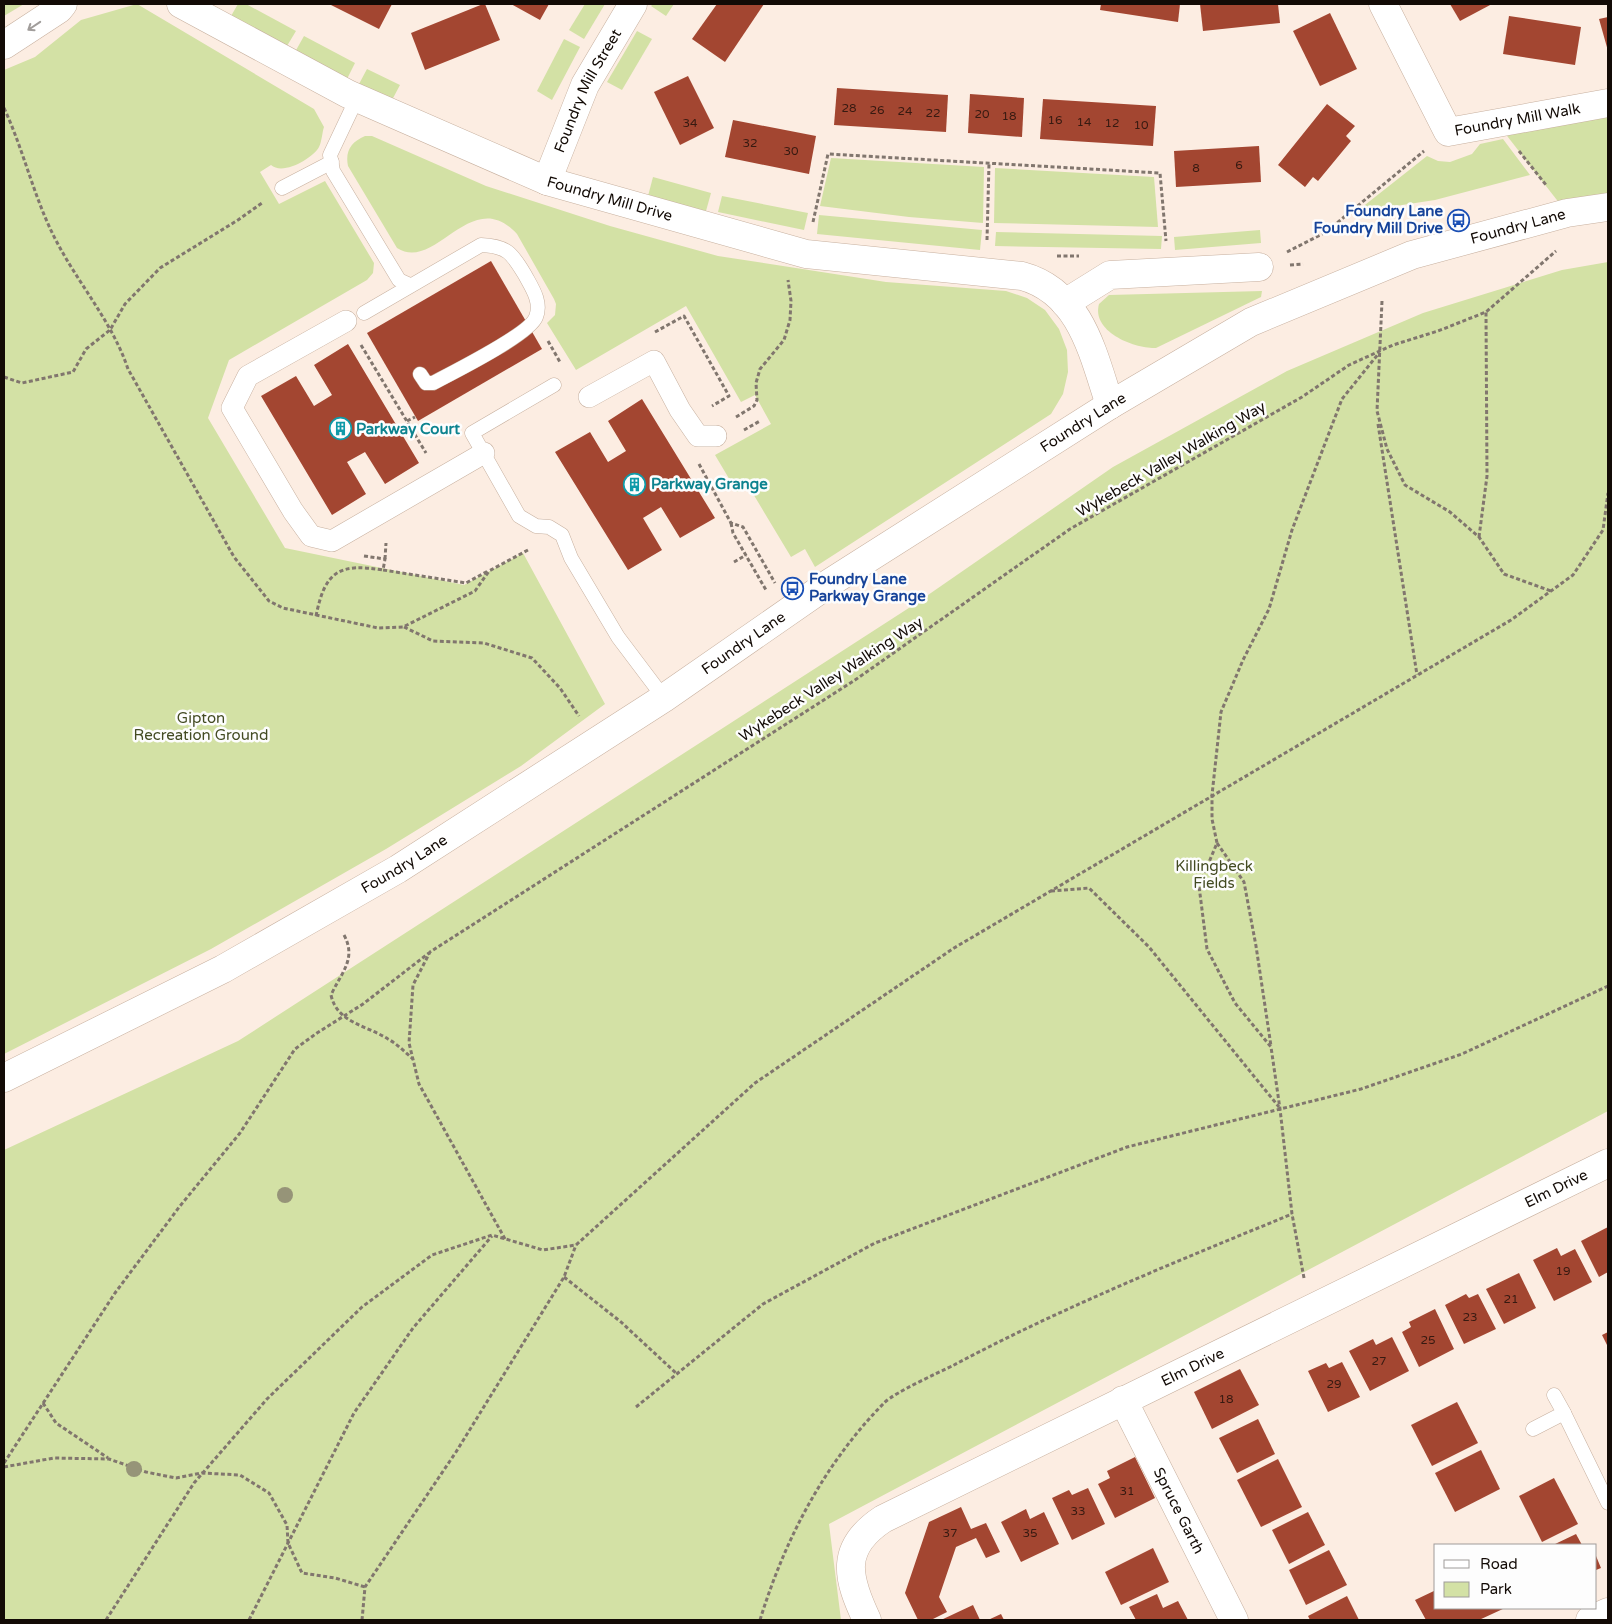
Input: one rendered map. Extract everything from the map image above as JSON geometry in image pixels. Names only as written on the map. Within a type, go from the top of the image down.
[{"type":"street","points":[[4,45],[59,9],[63,4]]},
{"type":"street","name":"Foundry Mill Drive","points":[[181,4],[357,98],[547,181],[799,252],[1022,276],[1040,281],[1055,292],[1065,303],[1077,318],[1088,337],[1110,405]]},
{"type":"street","name":"Foundry Mill Street","points":[[547,181],[585,85],[633,4]]},
{"type":"street","name":"Foundry Mill Walk","points":[[1383,4],[1448,132],[1608,103]]},
{"type":"street","name":"Foundry Lane","points":[[4,1078],[223,969],[398,869],[664,698],[831,582],[1110,405],[1251,322],[1412,255],[1567,213],[1608,207]]},
{"type":"street","points":[[1065,303],[1110,275],[1259,267]]},
{"type":"street","points":[[355,317],[248,376],[232,408],[293,511],[311,536],[332,541],[484,453]]},
{"type":"street","points":[[589,397],[654,361],[680,410],[698,436],[716,436]]},
{"type":"street","name":"Elm Drive","points":[[867,1620],[851,1583],[850,1564],[855,1546],[867,1530],[883,1519],[1608,1163]]},
{"type":"street","name":"Spruce Garth","points":[[1123,1400],[1234,1620]]},
{"type":"street","points":[[1590,1620],[1608,1612]]},
{"type":"lane","points":[[357,98],[330,155],[333,171],[399,280],[410,285]]},
{"type":"lane","points":[[282,188],[332,162]]},
{"type":"lane","points":[[355,317],[481,245],[497,246],[513,255],[536,294],[538,306],[535,319],[518,335],[433,383],[426,383],[420,374]]},
{"type":"lane","points":[[554,385],[472,433],[519,516],[536,526],[549,527],[562,535],[571,558],[618,637],[664,698]]},
{"type":"lane","points":[[1554,1395],[1608,1503]]},
{"type":"lane","points":[[1533,1429],[1564,1413]]},
{"type":"path","points":[[4,108],[15,132],[38,200],[58,246],[121,349],[128,369]]},
{"type":"path","points":[[1497,123],[1567,213]]},
{"type":"path","points":[[1259,267],[1326,232],[1448,132]]},
{"type":"path","points":[[716,436],[727,422],[754,406],[757,400],[756,383],[760,369],[784,340],[790,320],[791,301],[787,284],[799,252],[828,154],[1160,173],[1169,272]]},
{"type":"path","points":[[987,273],[989,163]]},
{"type":"path","points":[[4,377],[22,383],[73,372],[86,349],[110,330],[125,304],[160,268],[238,220],[282,188]]},
{"type":"path","name":"Wykebeck Valley Walking Way","points":[[4,1463],[115,1293],[180,1206],[240,1132],[296,1050],[317,1033],[343,1017],[430,952],[855,680],[1070,529],[1302,397],[1349,365],[1380,352],[1393,344],[1438,331],[1486,312],[1560,248]]},
{"type":"path","points":[[1384,267],[1377,411],[1387,491],[1417,675]]},
{"type":"path","points":[[1479,537],[1487,476],[1486,312]]},
{"type":"path","points":[[652,334],[684,316]]},
{"type":"path","points":[[355,317],[407,421],[440,478]]},
{"type":"path","points":[[535,319],[562,365]]},
{"type":"path","points":[[1318,1305],[1302,1273],[1292,1214],[1271,1047],[1256,946],[1244,882],[1217,843],[1212,819],[1212,795],[1221,712],[1243,660],[1269,609],[1292,530],[1342,399],[1380,352]]},
{"type":"path","points":[[1377,411],[1387,449],[1405,485],[1450,512],[1479,537],[1504,574],[1551,591]]},
{"type":"path","points":[[407,421],[415,417]]},
{"type":"path","points":[[716,436],[735,435],[760,422]]},
{"type":"path","points":[[362,1620],[365,1587],[456,1452],[564,1277],[576,1245],[755,1083],[954,948],[1511,620],[1573,575],[1603,530],[1608,493]]},
{"type":"path","points":[[731,523],[732,533],[769,596]]},
{"type":"path","points":[[332,541],[342,553],[384,559],[383,570]]},
{"type":"path","points":[[734,562],[746,555]]},
{"type":"path","points":[[316,616],[321,590],[342,570],[360,566],[466,583],[489,571]]},
{"type":"path","points":[[404,627],[433,641],[484,643],[532,658],[560,688],[594,744]]},
{"type":"path","points":[[1217,843],[1199,886],[1207,948],[1235,1002],[1271,1047]]},
{"type":"path","points":[[1050,891],[1089,888],[1149,947],[1280,1109]]},
{"type":"path","points":[[330,908],[350,947],[348,964],[331,995],[333,1007],[343,1017],[388,1039],[413,1059]]},
{"type":"path","points":[[430,952],[413,985],[409,1043],[419,1084],[506,1239]]},
{"type":"path","points":[[636,1407],[763,1304],[875,1243],[1126,1148],[1361,1089],[1462,1054],[1608,986]]},
{"type":"path","points":[[760,1620],[770,1587],[791,1537],[823,1478],[886,1401],[1000,1340],[1143,1276],[1292,1214]]},
{"type":"path","points":[[106,1620],[202,1473],[268,1399],[362,1307],[432,1255],[492,1235],[543,1250],[576,1245]]},
{"type":"path","points":[[250,1620],[354,1414],[413,1328],[492,1235]]},
{"type":"path","points":[[564,1277],[621,1322],[677,1374]]},
{"type":"path","points":[[43,1403],[56,1423],[109,1459],[146,1472],[176,1478],[202,1473],[240,1474],[269,1493],[287,1525],[288,1543],[302,1573],[335,1578],[365,1587]]},
{"type":"path","points":[[4,1468],[54,1458],[109,1459]]},
{"type":"green space","points":[[4,4],[24,4],[4,16]]},
{"type":"green space","name":"Gipton Recreation Ground","points":[[137,4],[314,109],[324,127],[320,145],[316,151],[311,156],[290,167],[276,168],[271,165],[260,172],[279,204],[325,181],[374,263],[373,273],[367,280],[229,360],[208,418],[285,548],[464,585],[523,553],[605,704],[521,766],[386,849],[211,949],[4,1054],[4,70],[35,57],[81,20]]},
{"type":"green space","points":[[238,4],[246,4],[296,31],[287,46],[231,16]]},
{"type":"green space","points":[[585,4],[605,4],[584,39],[569,30]]},
{"type":"green space","points":[[653,4],[674,4],[666,16],[651,6]]},
{"type":"green space","points":[[637,31],[652,39],[622,90],[607,82]]},
{"type":"green space","points":[[304,36],[355,63],[347,79],[295,52]]},
{"type":"green space","points":[[564,39],[580,47],[552,100],[537,91]]},
{"type":"green space","points":[[367,69],[400,85],[392,100],[359,84]]},
{"type":"green space","points":[[1608,103],[1608,207],[1567,213],[1497,123]]},
{"type":"green space","points":[[365,136],[372,136],[486,186],[610,226],[718,256],[886,282],[1006,291],[1027,298],[1045,310],[1059,329],[1067,350],[1068,372],[1063,394],[1051,414],[815,567],[805,549],[791,557],[749,487],[737,492],[715,455],[771,424],[755,395],[741,402],[686,306],[576,370],[547,323],[555,315],[556,304],[554,299],[517,234],[500,221],[484,219],[469,223],[426,249],[411,253],[397,248],[348,166],[348,151],[356,141]]},
{"type":"green space","points":[[1503,139],[1530,175],[1435,200],[1356,212],[1427,156],[1438,161],[1450,162],[1472,154],[1480,144]]},
{"type":"green space","points":[[831,158],[984,167],[983,223],[909,217],[820,206]]},
{"type":"green space","points":[[995,168],[1154,177],[1158,227],[994,223]]},
{"type":"green space","points":[[653,177],[711,193],[706,211],[648,196]]},
{"type":"green space","points":[[722,196],[808,213],[804,230],[718,212]]},
{"type":"green space","points":[[819,215],[982,230],[980,250],[817,234]]},
{"type":"green space","points":[[1260,230],[1261,243],[1175,250],[1174,237]]},
{"type":"green space","points":[[996,232],[1162,236],[1161,249],[995,246]]},
{"type":"green space","name":"Killingbeck Fields","points":[[1608,262],[1608,1111],[829,1524],[841,1620],[4,1620],[4,1150],[238,1041],[915,604],[1113,467],[1287,371],[1423,313],[1562,270]]},
{"type":"green space","points":[[1262,291],[1261,297],[1156,348],[1147,348],[1117,337],[1102,323],[1098,314],[1099,304],[1109,295]]},
{"type":"building","points":[[329,4],[392,4],[379,29]]},
{"type":"building","points":[[485,4],[500,40],[425,70],[411,33]]},
{"type":"building","points":[[511,4],[549,4],[540,20]]},
{"type":"building","points":[[717,4],[764,4],[725,62],[692,39]]},
{"type":"building","points":[[1101,4],[1180,4],[1178,22],[1100,10]]},
{"type":"building","points":[[1200,4],[1278,4],[1280,23],[1203,31]]},
{"type":"building","points":[[1450,4],[1492,4],[1460,21]]},
{"type":"building","points":[[1330,13],[1357,69],[1320,86],[1293,31]]},
{"type":"building","points":[[1509,16],[1581,27],[1575,65],[1503,54]]},
{"type":"building","points":[[1608,17],[1608,51],[1599,19]]},
{"type":"building","points":[[688,76],[714,128],[680,145],[654,92]]},
{"type":"building","points":[[837,88],[948,95],[946,132],[834,125]]},
{"type":"building","points":[[970,94],[1024,98],[1022,137],[968,133]]},
{"type":"building","points":[[1043,99],[1156,106],[1153,146],[1040,139]]},
{"type":"building","points":[[1327,104],[1355,126],[1346,136],[1351,141],[1318,181],[1313,177],[1305,187],[1278,165]]},
{"type":"building","points":[[733,120],[816,136],[809,174],[725,157]]},
{"type":"building","points":[[1259,146],[1261,182],[1176,187],[1174,151]]},
{"type":"building","points":[[491,261],[542,349],[418,421],[367,333]]},
{"type":"building","name":"Parkway Court","points":[[348,344],[419,463],[385,484],[365,452],[347,462],[366,494],[332,515],[261,396],[296,376],[314,406],[332,395],[314,365]]},
{"type":"building","name":"Parkway Grange","points":[[642,399],[715,518],[680,538],[661,507],[643,518],[662,550],[628,570],[555,452],[590,432],[608,462],[626,451],[608,421]]},
{"type":"building","points":[[1608,1227],[1608,1272],[1599,1277],[1581,1241]]},
{"type":"building","points":[[1557,1248],[1561,1256],[1575,1249],[1592,1282],[1554,1301],[1533,1260]]},
{"type":"building","points":[[1519,1273],[1536,1308],[1504,1324],[1486,1289]]},
{"type":"building","points":[[1466,1294],[1469,1298],[1478,1294],[1496,1329],[1464,1344],[1445,1305]]},
{"type":"building","points":[[1435,1309],[1454,1349],[1419,1367],[1402,1332],[1411,1327],[1409,1322]]},
{"type":"building","points":[[1608,1332],[1608,1347],[1602,1335]]},
{"type":"building","points":[[1392,1337],[1409,1371],[1370,1391],[1349,1351],[1373,1339],[1376,1345]]},
{"type":"building","points":[[1342,1362],[1360,1397],[1328,1412],[1308,1371],[1326,1363],[1329,1368]]},
{"type":"building","points":[[1240,1369],[1259,1405],[1212,1429],[1194,1392]]},
{"type":"building","points":[[1457,1402],[1478,1443],[1432,1466],[1411,1425]]},
{"type":"building","points":[[1258,1419],[1275,1454],[1237,1473],[1219,1438]]},
{"type":"building","points":[[1481,1450],[1500,1489],[1455,1512],[1435,1473]]},
{"type":"building","points":[[1135,1457],[1155,1498],[1115,1518],[1098,1484],[1110,1478],[1107,1471]]},
{"type":"building","points":[[1278,1459],[1302,1507],[1261,1527],[1237,1480]]},
{"type":"building","points":[[1554,1478],[1578,1524],[1542,1542],[1519,1496]]},
{"type":"building","points":[[1088,1488],[1105,1524],[1072,1540],[1052,1498],[1069,1490],[1072,1495]]},
{"type":"building","points":[[961,1507],[971,1529],[986,1523],[1000,1552],[986,1558],[976,1538],[956,1547],[939,1597],[947,1612],[931,1620],[918,1620],[905,1593],[929,1522]]},
{"type":"building","points":[[1026,1509],[1030,1519],[1044,1512],[1059,1544],[1021,1562],[1001,1522]]},
{"type":"building","points":[[1308,1512],[1325,1545],[1289,1564],[1272,1530]]},
{"type":"building","points":[[1576,1534],[1581,1544],[1555,1544]]},
{"type":"building","points":[[1153,1548],[1169,1582],[1121,1605],[1105,1572]]},
{"type":"building","points":[[1329,1550],[1347,1585],[1306,1605],[1289,1570]]},
{"type":"building","points":[[1597,1558],[1601,1568],[1597,1570]]},
{"type":"building","points":[[1434,1591],[1434,1609],[1503,1609],[1479,1620],[1426,1620],[1415,1600]]},
{"type":"building","points":[[1157,1594],[1163,1608],[1178,1601],[1188,1620],[1136,1620],[1129,1607]]},
{"type":"building","points":[[1347,1596],[1359,1620],[1310,1620],[1308,1616]]},
{"type":"building","points":[[973,1605],[980,1620],[941,1620]]},
{"type":"building","points":[[1001,1614],[1004,1620],[988,1620]]},
{"type":"place","name":"Foundry Lane Foundry Mill Drive","points":[[1459,220]]},
{"type":"place","name":"Parkway Court","points":[[340,429]]},
{"type":"place","name":"Parkway Grange","points":[[635,484]]},
{"type":"place","name":"Foundry Lane Parkway Grange","points":[[793,588]]}]
